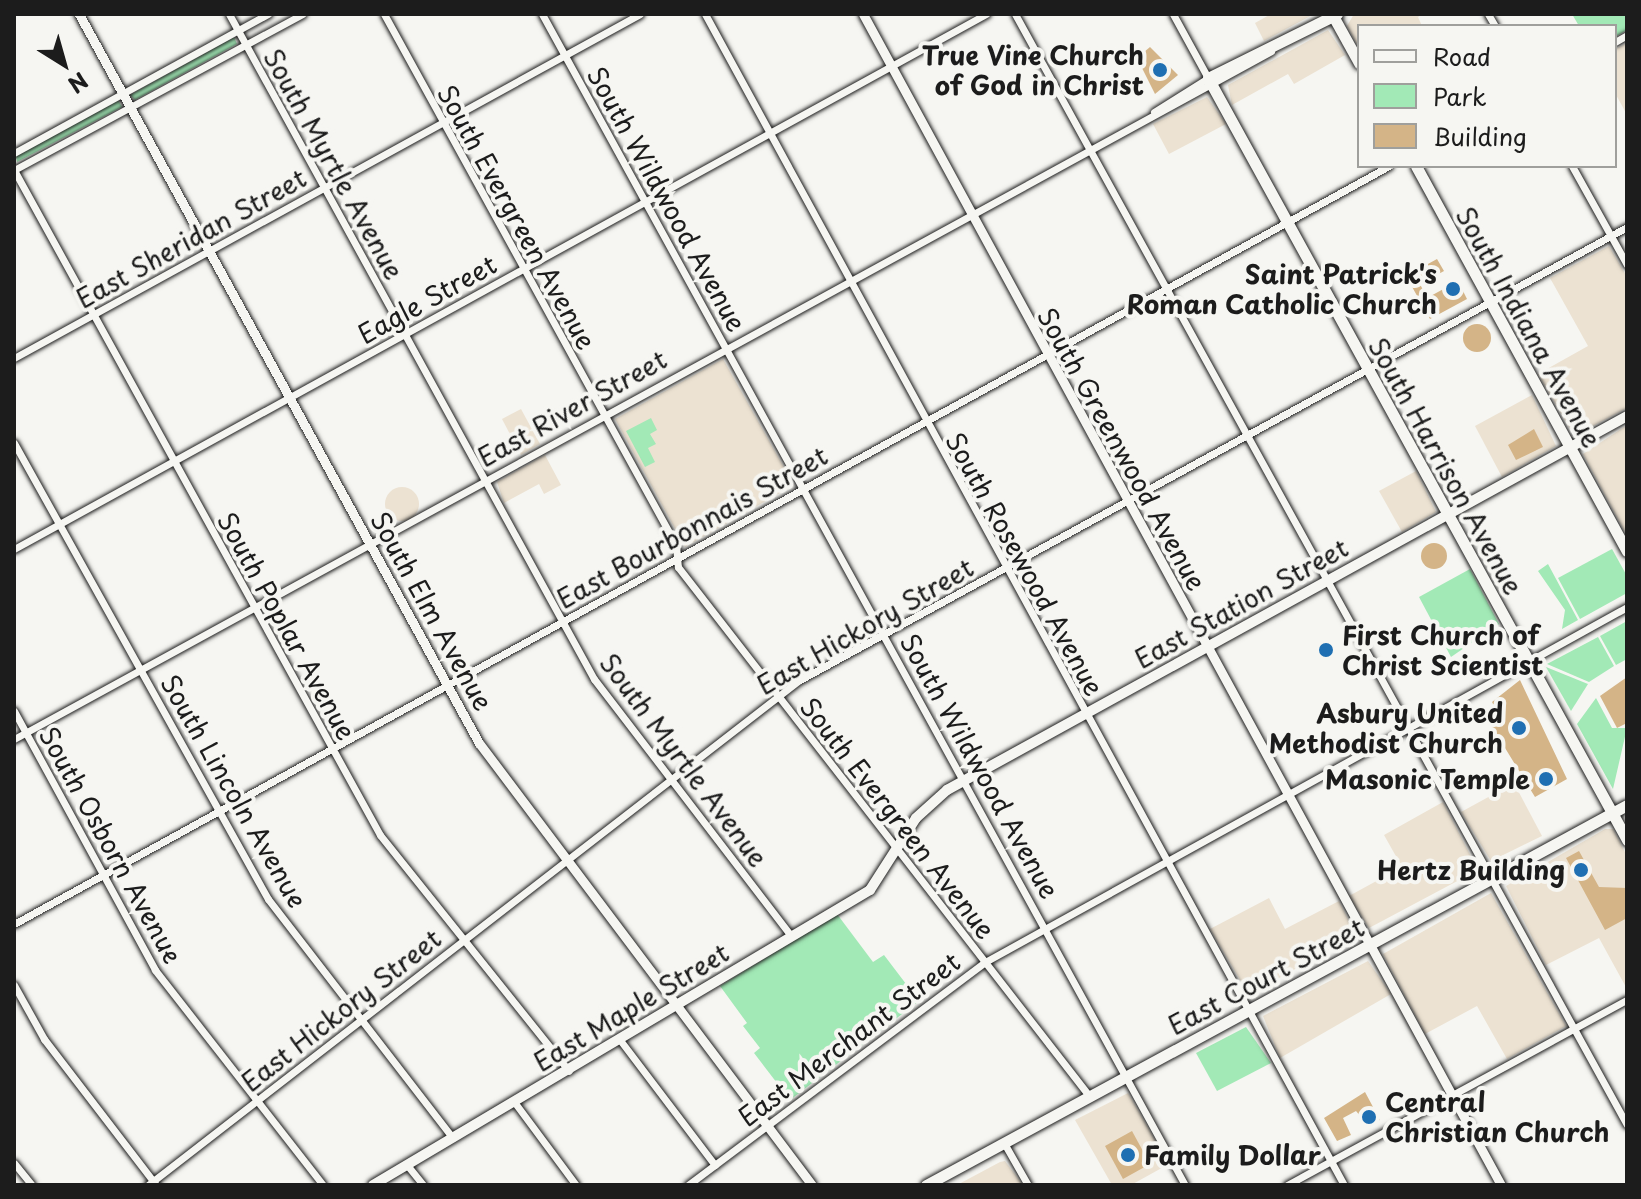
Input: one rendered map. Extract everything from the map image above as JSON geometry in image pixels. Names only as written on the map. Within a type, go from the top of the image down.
[{"type":"main road","name":"East River Street","points":[[1211,82],[1335,14]]},
{"type":"main road","points":[[1335,14],[1357,59]]},
{"type":"main road","name":"South Harrison Avenue","points":[[1211,82],[1627,840]]},
{"type":"main road","name":"South Indiana Avenue","points":[[1417,168],[1627,551]]},
{"type":"main road","name":"East Station Street","points":[[900,852],[924,809],[963,781],[1627,416]]},
{"type":"main road","name":"East Court Street","points":[[926,1185],[1627,805]]},
{"type":"main road","name":"East Maple Street","points":[[373,1185],[870,890],[900,852]]},
{"type":"street","name":"South Elm Avenue","points":[[79,14],[479,743],[670,990],[675,1006],[812,1185]]},
{"type":"street","name":"South Myrtle Avenue","points":[[229,14],[594,679],[673,777],[791,936]]},
{"type":"street","points":[[14,153],[268,14]]},
{"type":"street","points":[[14,170],[303,14]]},
{"type":"street","name":"South Evergreen Avenue","points":[[384,14],[522,270],[676,545],[676,559],[1090,1097]]},
{"type":"street","name":"South Wildwood Avenue","points":[[542,14],[963,781],[1046,926],[1185,1185]]},
{"type":"street","name":"East Sheridan Street","points":[[14,358],[640,14]]},
{"type":"street","name":"South Rosewood Avenue","points":[[705,14],[846,282],[1344,1185]]},
{"type":"street","name":"South Greenwood Avenue","points":[[863,14],[1045,356],[1501,1185]]},
{"type":"street","name":"Eagle Street","points":[[14,549],[986,14]]},
{"type":"street","points":[[1015,14],[1627,1125]]},
{"type":"street","name":"South Harrison Avenue","points":[[1173,14],[1211,82]]},
{"type":"street","name":"East River Street","points":[[14,739],[1211,82]]},
{"type":"street","name":"East Bourbonnais Street","points":[[14,924],[1385,168]]},
{"type":"street","points":[[1573,168],[1627,265]]},
{"type":"street","name":"South Poplar Avenue","points":[[14,170],[380,835],[569,1071]]},
{"type":"street","name":"East Hickory Street","points":[[152,1184],[463,938],[778,695],[1627,227]]},
{"type":"street","name":"South Lincoln Avenue","points":[[14,443],[268,899],[453,1138]]},
{"type":"street","name":"East Merchant Street","points":[[688,1185],[985,962],[1627,607]]},
{"type":"street","name":"South Osborn Avenue","points":[[14,711],[101,876],[155,970],[323,1185]]},
{"type":"street","points":[[14,985],[44,1039],[152,1184]]},
{"type":"street","points":[[1287,1185],[1627,1000]]},
{"type":"street","points":[[620,1040],[715,1165]]},
{"type":"street","points":[[515,1103],[576,1185]]},
{"type":"street","points":[[1004,1143],[1028,1185]]},
{"type":"street","points":[[14,1163],[32,1185]]},
{"type":"street","points":[[407,1165],[423,1185]]},
{"type":"shaded area","points":[[1271,14],[1314,14],[1264,41],[1255,23]]},
{"type":"shaded area","points":[[1354,14],[1423,14],[1418,17],[1421,24],[1357,24],[1357,44],[1347,26]]},
{"type":"shaded area","points":[[1328,30],[1345,55],[1294,84],[1288,74],[1232,105],[1228,85]]},
{"type":"shaded area","points":[[1627,43],[1627,113],[1617,97],[1617,48]]},
{"type":"shaded area","points":[[1207,97],[1226,124],[1169,154],[1153,124]]},
{"type":"shaded area","points":[[1609,246],[1627,277],[1627,408],[1574,436],[1538,374],[1588,346],[1550,278]]},
{"type":"shaded area","points":[[723,359],[794,485],[685,547],[615,419]]},
{"type":"shaded area","points":[[1532,395],[1556,446],[1502,477],[1475,426]]},
{"type":"shaded area","points":[[521,409],[540,444],[521,455],[502,419]]},
{"type":"shaded area","points":[[1627,425],[1627,536],[1583,454]]},
{"type":"shaded area","points":[[545,455],[561,485],[544,494],[539,484],[504,503],[497,482]]},
{"type":"shaded area","points":[[1416,471],[1436,512],[1402,532],[1379,491]]},
{"type":"shaded area","points":[[402,487],[414,492],[419,504],[414,516],[402,521],[390,516],[385,504],[390,492]]},
{"type":"shaded area","points":[[1514,783],[1542,836],[1491,861],[1461,812]]},
{"type":"shaded area","points":[[1443,802],[1478,870],[1369,928],[1349,896],[1402,867],[1384,835]]},
{"type":"shaded area","points":[[1605,829],[1613,829],[1627,856],[1627,989],[1599,938],[1546,965],[1506,886]]},
{"type":"shaded area","points":[[1491,893],[1566,1026],[1507,1059],[1477,1006],[1425,1034],[1383,954]]},
{"type":"shaded area","points":[[1269,898],[1285,929],[1339,901],[1356,935],[1249,995],[1210,929]]},
{"type":"shaded area","points":[[1368,961],[1391,994],[1280,1058],[1263,1016]]},
{"type":"shaded area","points":[[1128,1093],[1169,1164],[1131,1185],[1112,1185],[1075,1120]]},
{"type":"shaded area","points":[[1005,1161],[1023,1185],[957,1185],[1000,1162]]},
{"type":"green space","points":[[1572,14],[1627,14],[1627,30],[1617,36],[1617,24],[1578,24]]},
{"type":"green space","points":[[234,37],[237,44],[135,100],[130,95]]},
{"type":"green space","points":[[118,100],[122,107],[17,162],[16,156]]},
{"type":"green space","points":[[651,418],[657,430],[650,434],[656,444],[648,448],[655,462],[645,467],[626,431]]},
{"type":"green space","points":[[1612,549],[1627,576],[1627,593],[1580,619],[1558,578]]},
{"type":"green space","points":[[1548,564],[1578,620],[1562,629],[1565,610],[1538,571]]},
{"type":"green space","points":[[1470,569],[1499,624],[1451,657],[1419,597]]},
{"type":"green space","points":[[1627,621],[1627,659],[1616,665],[1600,636]]},
{"type":"green space","points":[[1598,637],[1614,666],[1589,682],[1547,664]]},
{"type":"green space","points":[[1546,667],[1588,684],[1571,711]]},
{"type":"green space","points":[[1596,698],[1612,728],[1627,728],[1613,789],[1577,724]]},
{"type":"green space","points":[[837,914],[873,962],[884,955],[919,1001],[790,1100],[754,1053],[760,1048],[743,1026],[747,1023],[720,986]]},
{"type":"green space","points":[[1246,1027],[1271,1063],[1217,1091],[1196,1053]]},
{"type":"building","name":"True Vine Church of God in Christ","points":[[1150,47],[1178,75],[1155,94],[1137,58]]},
{"type":"building","name":"Saint Patrick's Roman Catholic Church","points":[[1437,259],[1444,271],[1420,284],[1427,298],[1458,281],[1467,299],[1430,319],[1406,276]]},
{"type":"building","points":[[1477,324],[1487,328],[1491,338],[1487,348],[1477,352],[1467,348],[1463,338],[1467,328]]},
{"type":"building","points":[[1534,429],[1543,447],[1516,460],[1508,445]]},
{"type":"building","points":[[1434,543],[1443,547],[1447,556],[1443,565],[1434,569],[1425,565],[1421,556],[1425,547]]},
{"type":"building","points":[[1627,677],[1627,723],[1617,728],[1600,696]]},
{"type":"building","name":"Asbury United Methodist Church","points":[[1520,680],[1567,779],[1535,797],[1491,725],[1501,719],[1492,702]]},
{"type":"building","points":[[1579,851],[1599,887],[1627,888],[1627,918],[1605,930],[1566,858]]},
{"type":"building","name":"Central Christian Church","points":[[1365,1092],[1380,1120],[1367,1124],[1356,1111],[1343,1118],[1351,1135],[1337,1141],[1324,1118]]},
{"type":"building","name":"Family Dollar","points":[[1132,1131],[1150,1164],[1123,1179],[1105,1146]]},
{"type":"place","name":"True Vine Church of God in Christ","points":[[1160,70]]},
{"type":"place","name":"Saint Patrick's Roman Catholic Church","points":[[1453,289]]},
{"type":"place","name":"First Church of Christ Scientist","points":[[1326,650]]},
{"type":"place","name":"Asbury United Methodist Church","points":[[1519,728]]},
{"type":"place","name":"Masonic Temple","points":[[1546,779]]},
{"type":"place","name":"Hertz Building","points":[[1581,870]]},
{"type":"place","name":"Central Christian Church","points":[[1369,1117]]},
{"type":"place","name":"Family Dollar","points":[[1128,1155]]}]
